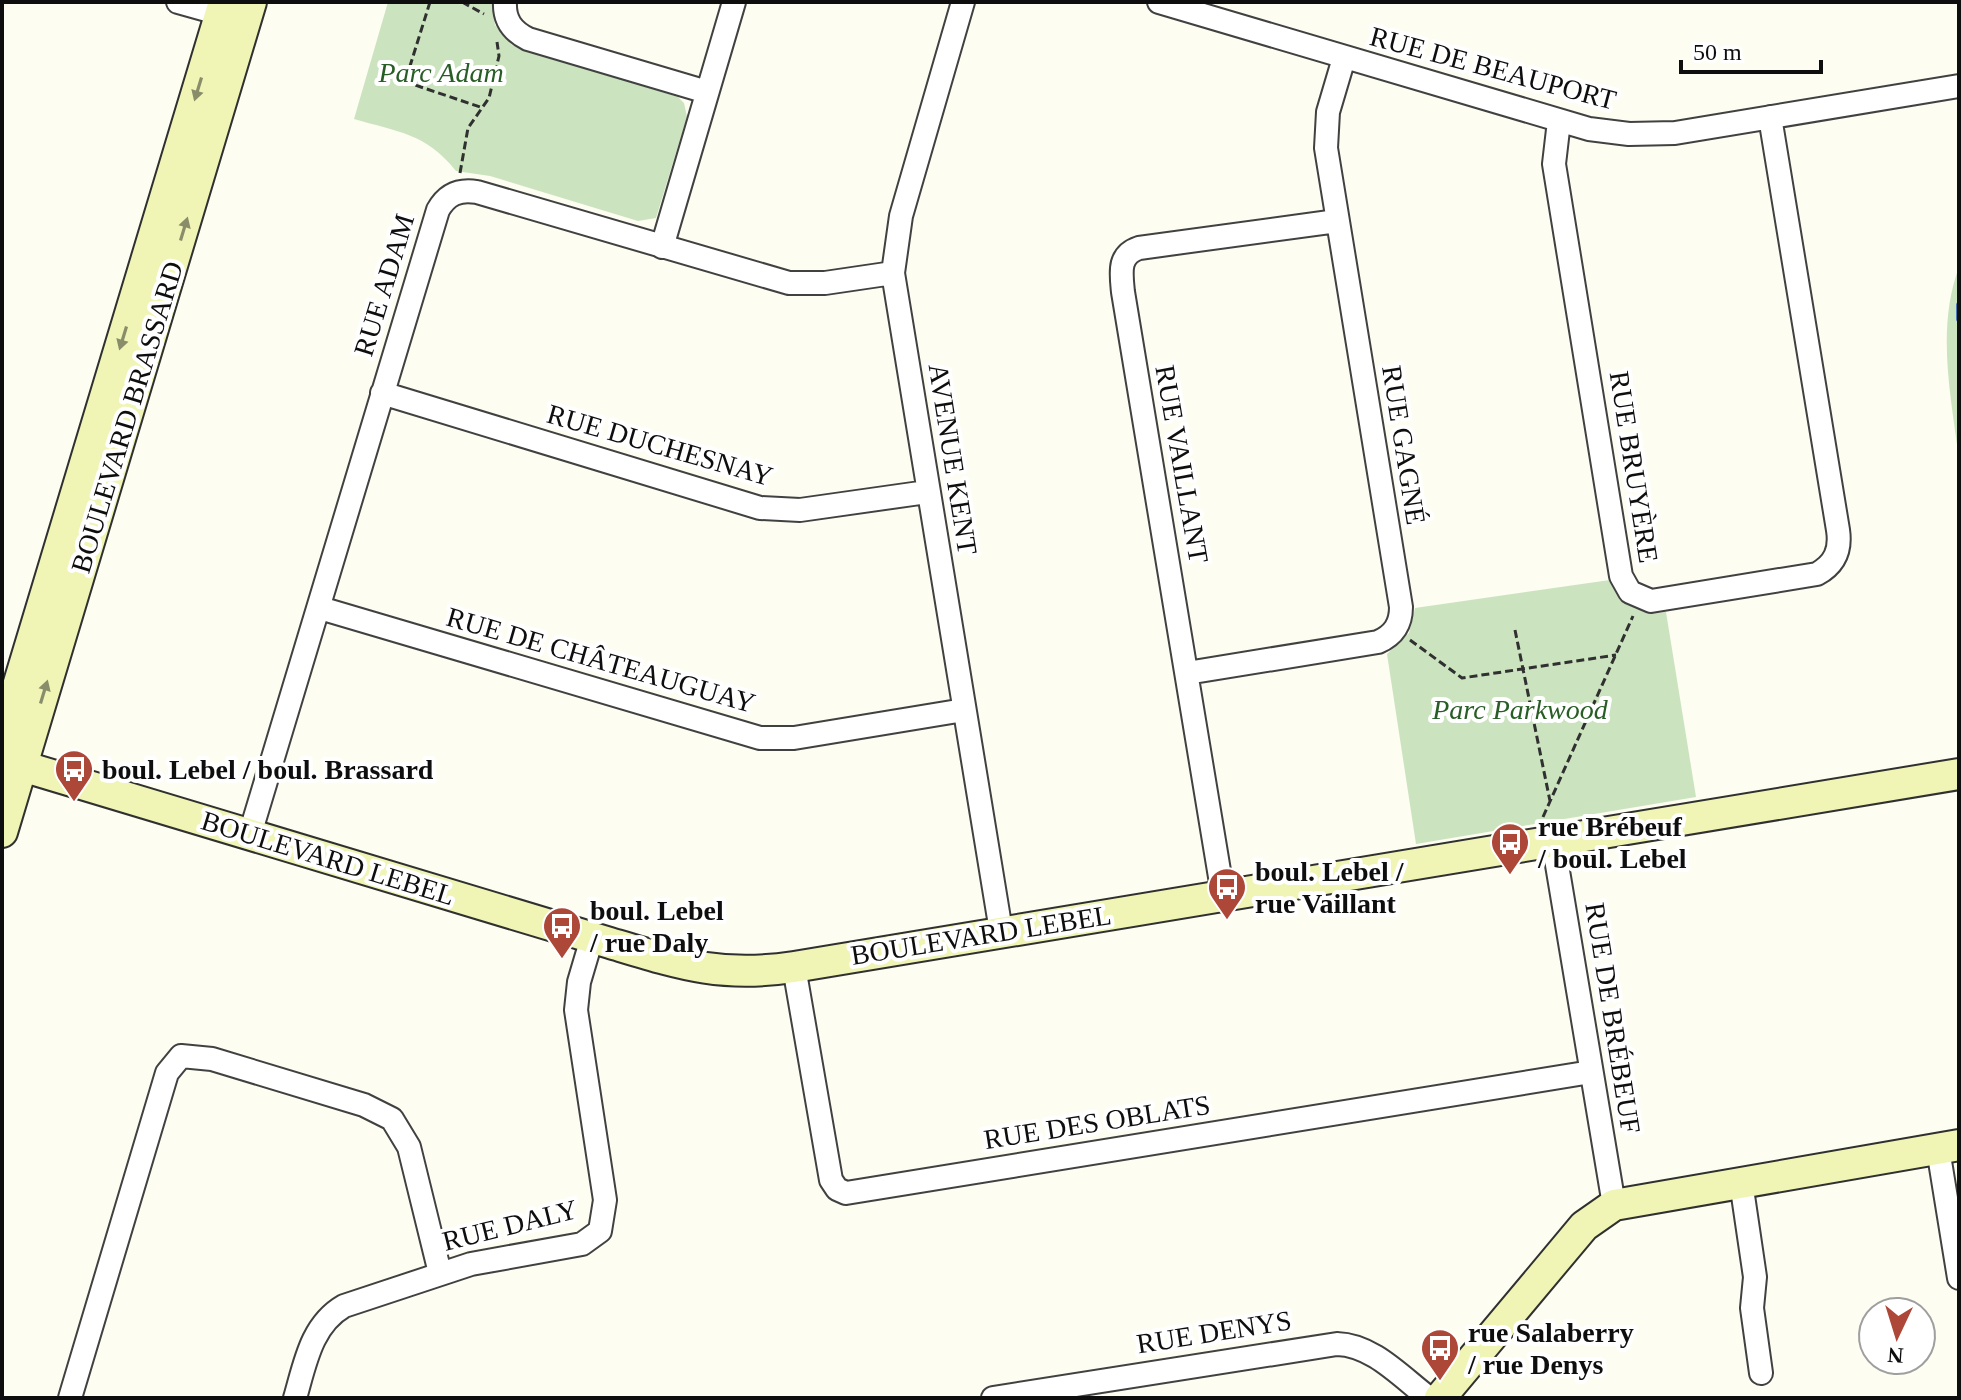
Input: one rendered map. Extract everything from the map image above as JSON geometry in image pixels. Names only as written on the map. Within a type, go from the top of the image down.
[{"type":"street","points":[[178,2],[235,10]]},
{"type":"street","points":[[505,2],[511,27],[528,39],[707,92]]},
{"type":"street","points":[[662,247],[734,2]]},
{"type":"street","name":"AVENUE KENT","points":[[963,2],[901,216],[893,273],[1001,931]]},
{"type":"street","name":"RUE DE BEAUPORT","points":[[1159,2],[1559,121],[1603,131],[1652,135],[1959,86]]},
{"type":"street","name":"BOULEVARD BRASSARD","points":[[2,739],[235,10]]},
{"type":"street","name":"BOULEVARD BRASSARD","points":[[2,832],[9,766],[235,10]]},
{"type":"street","name":"RUE GAGNÉ","points":[[1187,673],[1378,642],[1388,637],[1400,620],[1401,607],[1337,221],[1326,136],[1328,112],[1344,58]]},
{"type":"street","name":"RUE BRUYÈRE","points":[[1559,121],[1553,161],[1621,576],[1630,592],[1651,601],[1817,574],[1829,566],[1837,552],[1835,514],[1770,117]]},
{"type":"street","name":"RUE ADAM","points":[[250,834],[438,210],[455,193],[477,192],[789,283],[825,283],[893,273]]},
{"type":"street","name":"RUE VAILLANT","points":[[1223,895],[1125,307],[1122,263],[1128,253],[1139,248],[1337,221]]},
{"type":"street","name":"RUE DUCHESNAY","points":[[382,393],[760,508],[810,509],[927,492]]},
{"type":"street","name":"RUE DE CHÂTEAUGUAY","points":[[320,608],[760,738],[794,738],[964,710]]},
{"type":"street","name":"BOULEVARD LEBEL","points":[[9,766],[250,834],[592,938],[715,971],[794,967],[1223,895],[1549,833],[1959,774]]},
{"type":"street","name":"RUE DE BRÉBEUF","points":[[1549,833],[1614,1205]]},
{"type":"street","name":"RUE DALY","points":[[295,1398],[311,1345],[329,1315],[351,1302],[440,1273],[498,1258],[582,1244],[596,1236],[603,1225],[605,1200],[576,1020],[577,991],[592,938]]},
{"type":"street","name":"RUE DES OBLATS","points":[[794,967],[831,1180],[837,1189],[846,1193],[1591,1072]]},
{"type":"street","points":[[70,1398],[167,1073],[181,1056],[212,1059],[364,1105],[392,1119],[409,1147],[440,1273]]},
{"type":"street","points":[[1440,1398],[1584,1226],[1614,1205],[1948,1147],[1959,1278]]},
{"type":"street","points":[[1741,1182],[1755,1277],[1752,1308],[1761,1373]]},
{"type":"street","name":"RUE DENYS","points":[[993,1398],[1094,1390],[1347,1344],[1373,1355],[1429,1398]]},
{"type":"path","points":[[430,2],[410,66],[421,69],[415,85],[482,108]]},
{"type":"path","points":[[462,2],[492,23]]},
{"type":"path","points":[[460,173],[468,128],[489,98],[499,56],[497,37]]},
{"type":"path","points":[[1549,833],[1543,818],[1630,622]]},
{"type":"path","points":[[1515,630],[1550,801]]},
{"type":"path","points":[[1407,638],[1462,678],[1616,655]]},
{"type":"green space","name":"Parc Adam","points":[[388,2],[492,2],[495,25],[512,45],[678,97],[684,103],[687,117],[656,218],[638,221],[490,176],[456,171],[445,158],[422,141],[354,119]]},
{"type":"green space","points":[[1959,267],[1959,459],[1949,387],[1947,338],[1952,290]]},
{"type":"green space","name":"Parc Parkwood","points":[[1610,580],[1620,596],[1640,610],[1666,612],[1696,797],[1416,844],[1387,654],[1409,633],[1415,608]]},
{"type":"waterway","points":[[1959,305],[1959,319]]},
{"type":"place","name":"boul. Lebel / boul. Brassard","points":[[74,803]]},
{"type":"place","name":"rue Brébeuf / boul. Lebel","points":[[1510,876]]},
{"type":"place","name":"boul. Lebel / rue Vaillant","points":[[1227,921]]},
{"type":"place","name":"boul. Lebel / rue Daly","points":[[562,960]]},
{"type":"place","name":"rue Salaberry / rue Denys","points":[[1440,1382]]}]
